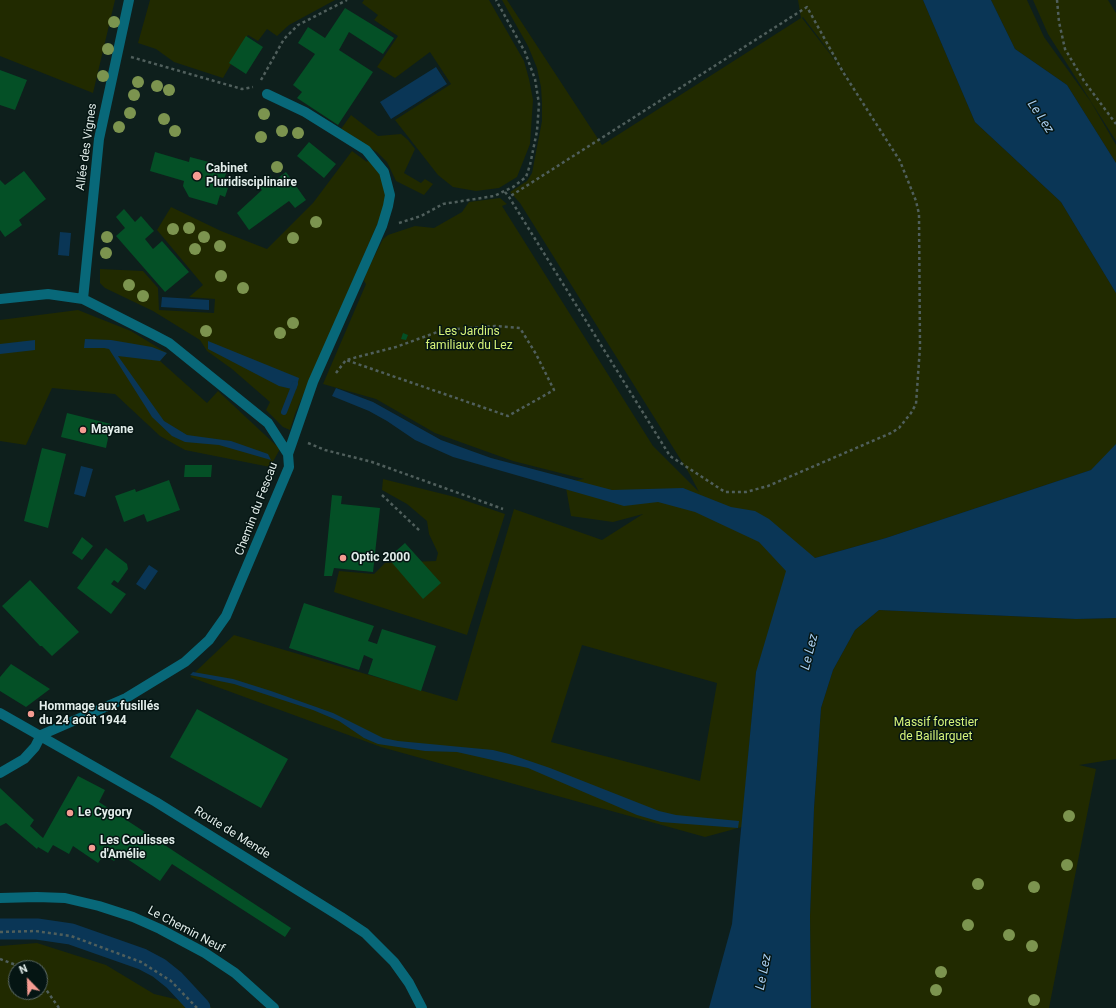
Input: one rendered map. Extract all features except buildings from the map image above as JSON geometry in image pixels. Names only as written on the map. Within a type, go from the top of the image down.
[{"type":"street","name":"Allée des Vignes","points":[[83,299],[99,139],[129,0]]},
{"type":"street","points":[[267,94],[305,112],[366,150],[377,161],[384,172],[390,196],[382,226],[313,382],[288,454]]},
{"type":"street","name":"Chemin du Fescau","points":[[0,299],[48,294],[83,299],[169,343],[268,423],[288,454],[290,467],[226,616],[208,640],[185,662],[126,698],[41,736]]},
{"type":"street","name":"Route de Mende","points":[[0,713],[211,836],[365,934],[402,971],[422,1008]]},
{"type":"street","points":[[0,774],[24,760],[35,747],[41,736]]},
{"type":"street","name":"Le Chemin Neuf","points":[[0,898],[65,898],[99,906],[133,917],[160,929],[205,953],[235,973],[274,1008]]},
{"type":"path","points":[[117,54],[242,89],[251,88],[257,86],[284,39],[298,25],[347,0]]},
{"type":"path","points":[[382,226],[399,223],[421,216],[443,204],[494,196],[505,192],[526,177],[537,131],[539,104],[534,79],[525,52],[496,0]]},
{"type":"path","points":[[1057,0],[1058,22],[1065,49],[1084,81],[1116,124]]},
{"type":"path","points":[[505,192],[508,197],[670,456],[725,492],[746,492],[768,486],[891,433],[899,428],[916,404],[920,347],[919,214],[916,201],[900,161],[843,72],[807,7],[508,197]]},
{"type":"path","points":[[495,326],[520,328],[536,354],[554,390],[508,416],[346,360],[396,347],[443,330],[495,326]]},
{"type":"path","points":[[293,437],[325,450],[372,462],[504,509]]},
{"type":"path","points":[[382,495],[420,531]]},
{"type":"path","points":[[0,932],[34,931],[71,936],[141,962],[171,982],[197,1008]]},
{"type":"path","points":[[48,992],[59,1008]]},
{"type":"green space","points":[[0,0],[115,0],[93,93],[0,56]]},
{"type":"green space","points":[[150,0],[335,0],[289,25],[277,36],[267,29],[258,41],[248,35],[223,78],[174,62],[156,49],[138,43]]},
{"type":"green space","points":[[364,0],[489,0],[524,61],[533,100],[530,144],[517,177],[499,188],[476,191],[453,187],[438,175],[395,120],[451,84],[430,52],[395,78],[377,67],[398,36],[374,20],[378,15],[362,3]]},
{"type":"green space","name":"Les Jardins familiaux du Lez","points":[[502,0],[507,0],[602,145],[801,18],[798,0],[923,0],[975,122],[1061,202],[1116,293],[1116,446],[1091,470],[886,538],[815,558],[756,672],[742,827],[705,837],[381,747],[190,677],[234,635],[457,701],[514,509],[602,540],[643,514],[613,522],[571,516],[565,482],[584,479],[513,461],[435,433],[376,399],[323,384],[366,284],[364,281],[366,273],[383,239],[388,235],[415,226],[434,228],[462,212],[469,202],[500,198],[507,204],[502,206],[653,446],[699,492],[689,473],[520,203],[510,192],[527,181],[532,173],[542,121],[541,87],[537,68],[528,46]],"holes":[[[803,17],[856,87],[802,18]],[[582,645],[717,683],[700,781],[551,742]]]},
{"type":"green space","points":[[991,0],[1027,0],[1044,37],[1091,102],[1116,145],[1116,163],[1067,85],[1015,49]]},
{"type":"green space","points":[[1033,0],[1108,0],[1116,13],[1116,141],[1048,34]]},
{"type":"green space","points":[[351,115],[378,136],[401,134],[408,140],[415,149],[404,173],[421,183],[425,179],[433,184],[424,195],[396,181],[387,162],[378,153],[341,129]]},
{"type":"green space","points":[[352,151],[367,162],[368,160],[380,173],[386,194],[383,211],[295,414],[290,430],[283,427],[266,410],[270,402],[232,369],[207,351],[200,340],[153,311],[105,288],[100,283],[100,269],[143,271],[158,288],[159,310],[214,313],[215,299],[189,297],[203,285],[157,230],[171,207],[221,231],[267,249],[313,203]]},
{"type":"green space","points":[[78,310],[131,331],[167,353],[160,361],[207,403],[218,391],[280,449],[270,467],[185,450],[160,436],[115,394],[52,388],[26,445],[0,441],[0,320]]},
{"type":"green space","points":[[383,479],[455,497],[505,514],[467,635],[334,592],[339,571],[374,574],[385,563],[436,561],[438,553],[429,534],[427,521],[407,504],[382,490]]},
{"type":"green space","name":"Massif forestier de Baillarguet","points":[[879,610],[1076,619],[1116,618],[1116,759],[1079,765],[1096,769],[1049,1008],[811,1008],[810,916],[814,808],[821,708],[833,670],[855,630]]},
{"type":"green space","points":[[37,943],[106,965],[154,994],[213,1008],[0,1008],[0,946]]},
{"type":"water","name":"Le Lez","points":[[923,0],[991,0],[1015,49],[1067,85],[1116,163],[1116,293],[1061,202],[975,122]]},
{"type":"water","points":[[436,67],[447,84],[391,119],[380,102]]},
{"type":"water","points":[[60,232],[71,233],[69,256],[58,255]]},
{"type":"water","points":[[162,297],[209,300],[209,310],[161,307]]},
{"type":"water","points":[[85,339],[111,340],[152,347],[167,353],[160,361],[118,356],[164,421],[187,435],[231,441],[268,454],[271,460],[219,445],[185,442],[172,436],[152,417],[109,349],[84,348]]},
{"type":"water","points":[[35,340],[35,350],[0,354],[0,344]]},
{"type":"water","points":[[208,341],[299,378],[296,390],[279,386],[208,349]]},
{"type":"water","name":"Le Lez","points":[[336,388],[373,402],[441,440],[491,458],[612,490],[683,488],[731,507],[755,511],[769,519],[815,558],[886,538],[1091,470],[1116,444],[1116,618],[1076,619],[879,610],[855,630],[833,670],[821,708],[814,808],[810,916],[811,1008],[709,1008],[732,924],[756,672],[786,571],[759,542],[695,512],[658,502],[624,506],[453,457],[415,440],[369,411],[332,396]]},
{"type":"water","points":[[81,466],[93,469],[85,497],[74,494]]},
{"type":"water","points":[[149,565],[158,571],[145,590],[136,584]]},
{"type":"water","points":[[193,672],[233,679],[271,691],[333,713],[383,738],[398,741],[493,750],[509,754],[550,768],[659,811],[676,815],[739,821],[738,828],[661,822],[637,815],[528,768],[457,752],[425,751],[378,744],[364,738],[339,721],[313,710],[234,684],[190,675]]},
{"type":"waterway","points":[[284,412],[295,384]]},
{"type":"waterway","points":[[0,929],[37,929],[71,934],[142,959],[159,968],[174,980],[200,1008]]},
{"type":"place","name":"Cabinet Pluridisciplinaire","points":[[197,176]]},
{"type":"place","name":"Mayane","points":[[83,430]]},
{"type":"place","name":"Optic 2000","points":[[343,558]]},
{"type":"place","name":"Hommage aux fusillés du 24 août 1944","points":[[31,714]]},
{"type":"place","name":"Le Cygory","points":[[70,813]]},
{"type":"place","name":"Les Coulisses d'Amélie","points":[[92,848]]}]
